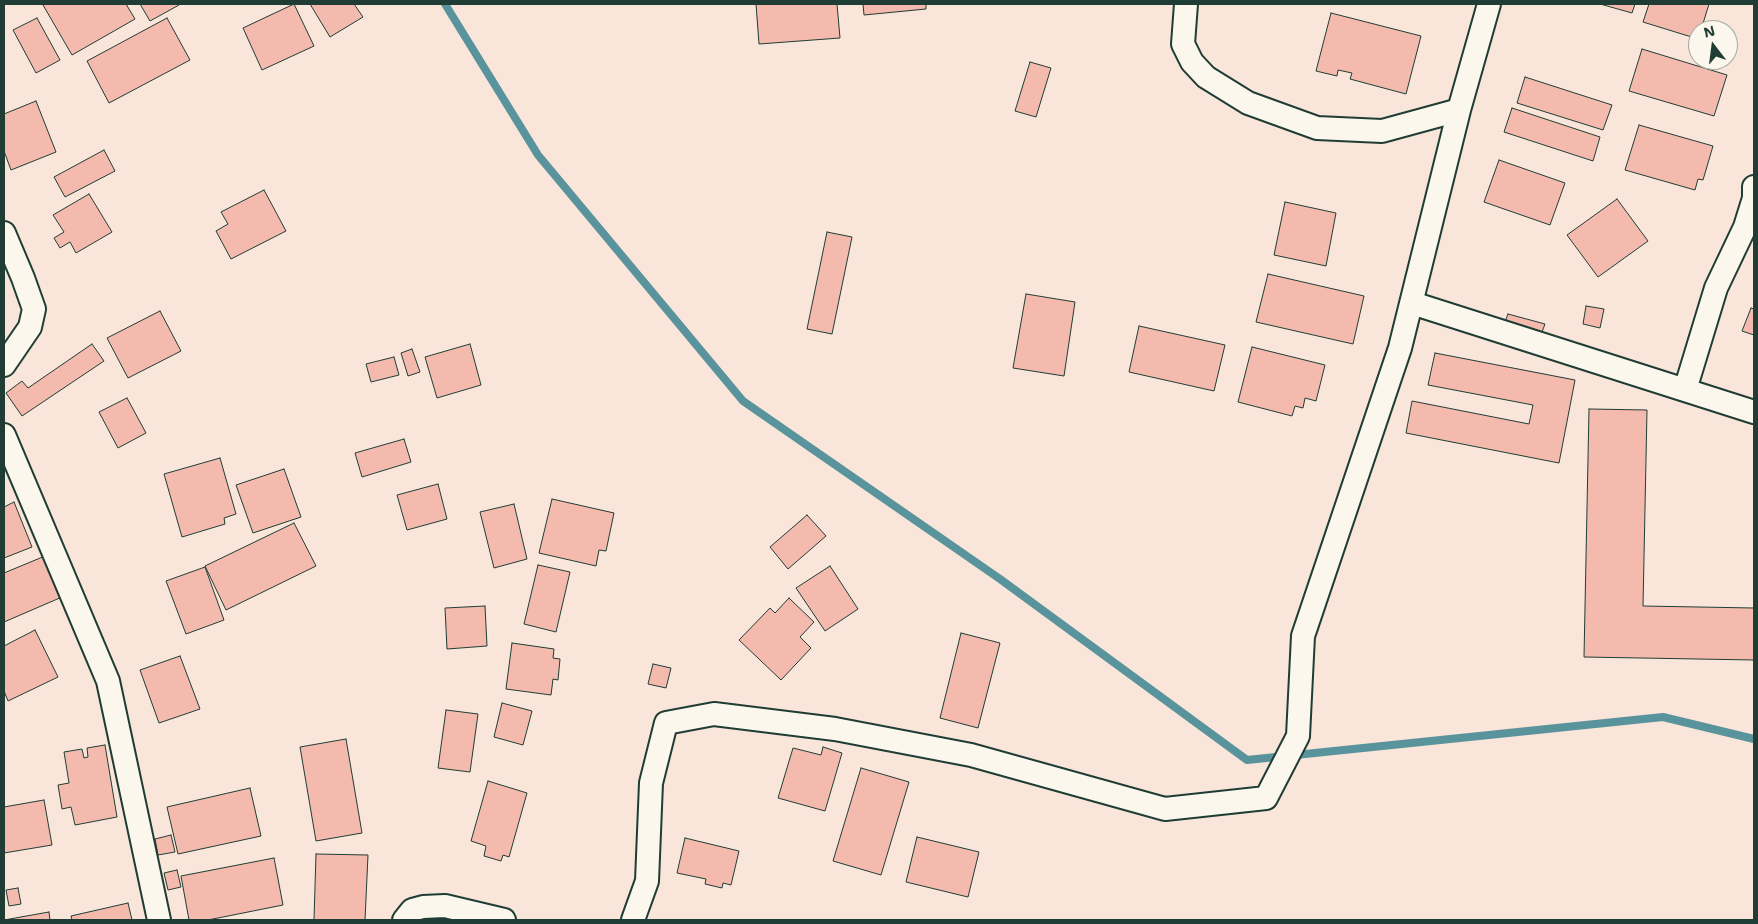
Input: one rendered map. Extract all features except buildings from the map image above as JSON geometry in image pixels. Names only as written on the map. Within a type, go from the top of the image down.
[{"type":"street","points":[[1186,4],[1183,44],[1192,62],[1206,77],[1248,103],[1316,128],[1382,131],[1459,110]]},
{"type":"street","points":[[632,920],[647,881],[651,783],[666,722],[714,714],[835,729],[971,756],[1165,808],[1266,798],[1298,736],[1303,636],[1400,348],[1459,110],[1489,4]]},
{"type":"street","points":[[1685,390],[1716,288],[1744,227],[1754,198],[1754,187]]},
{"type":"street","points":[[4,233],[34,309],[30,327],[4,365]]},
{"type":"street","points":[[1412,303],[1754,412]]},
{"type":"street","points":[[4,435],[108,681],[159,920]]},
{"type":"street","points":[[404,920],[412,910],[423,907],[445,906],[504,920]]},
{"type":"waterway","points":[[445,4],[538,155],[743,401],[1000,579],[1247,760],[1663,717],[1754,739]]}]
